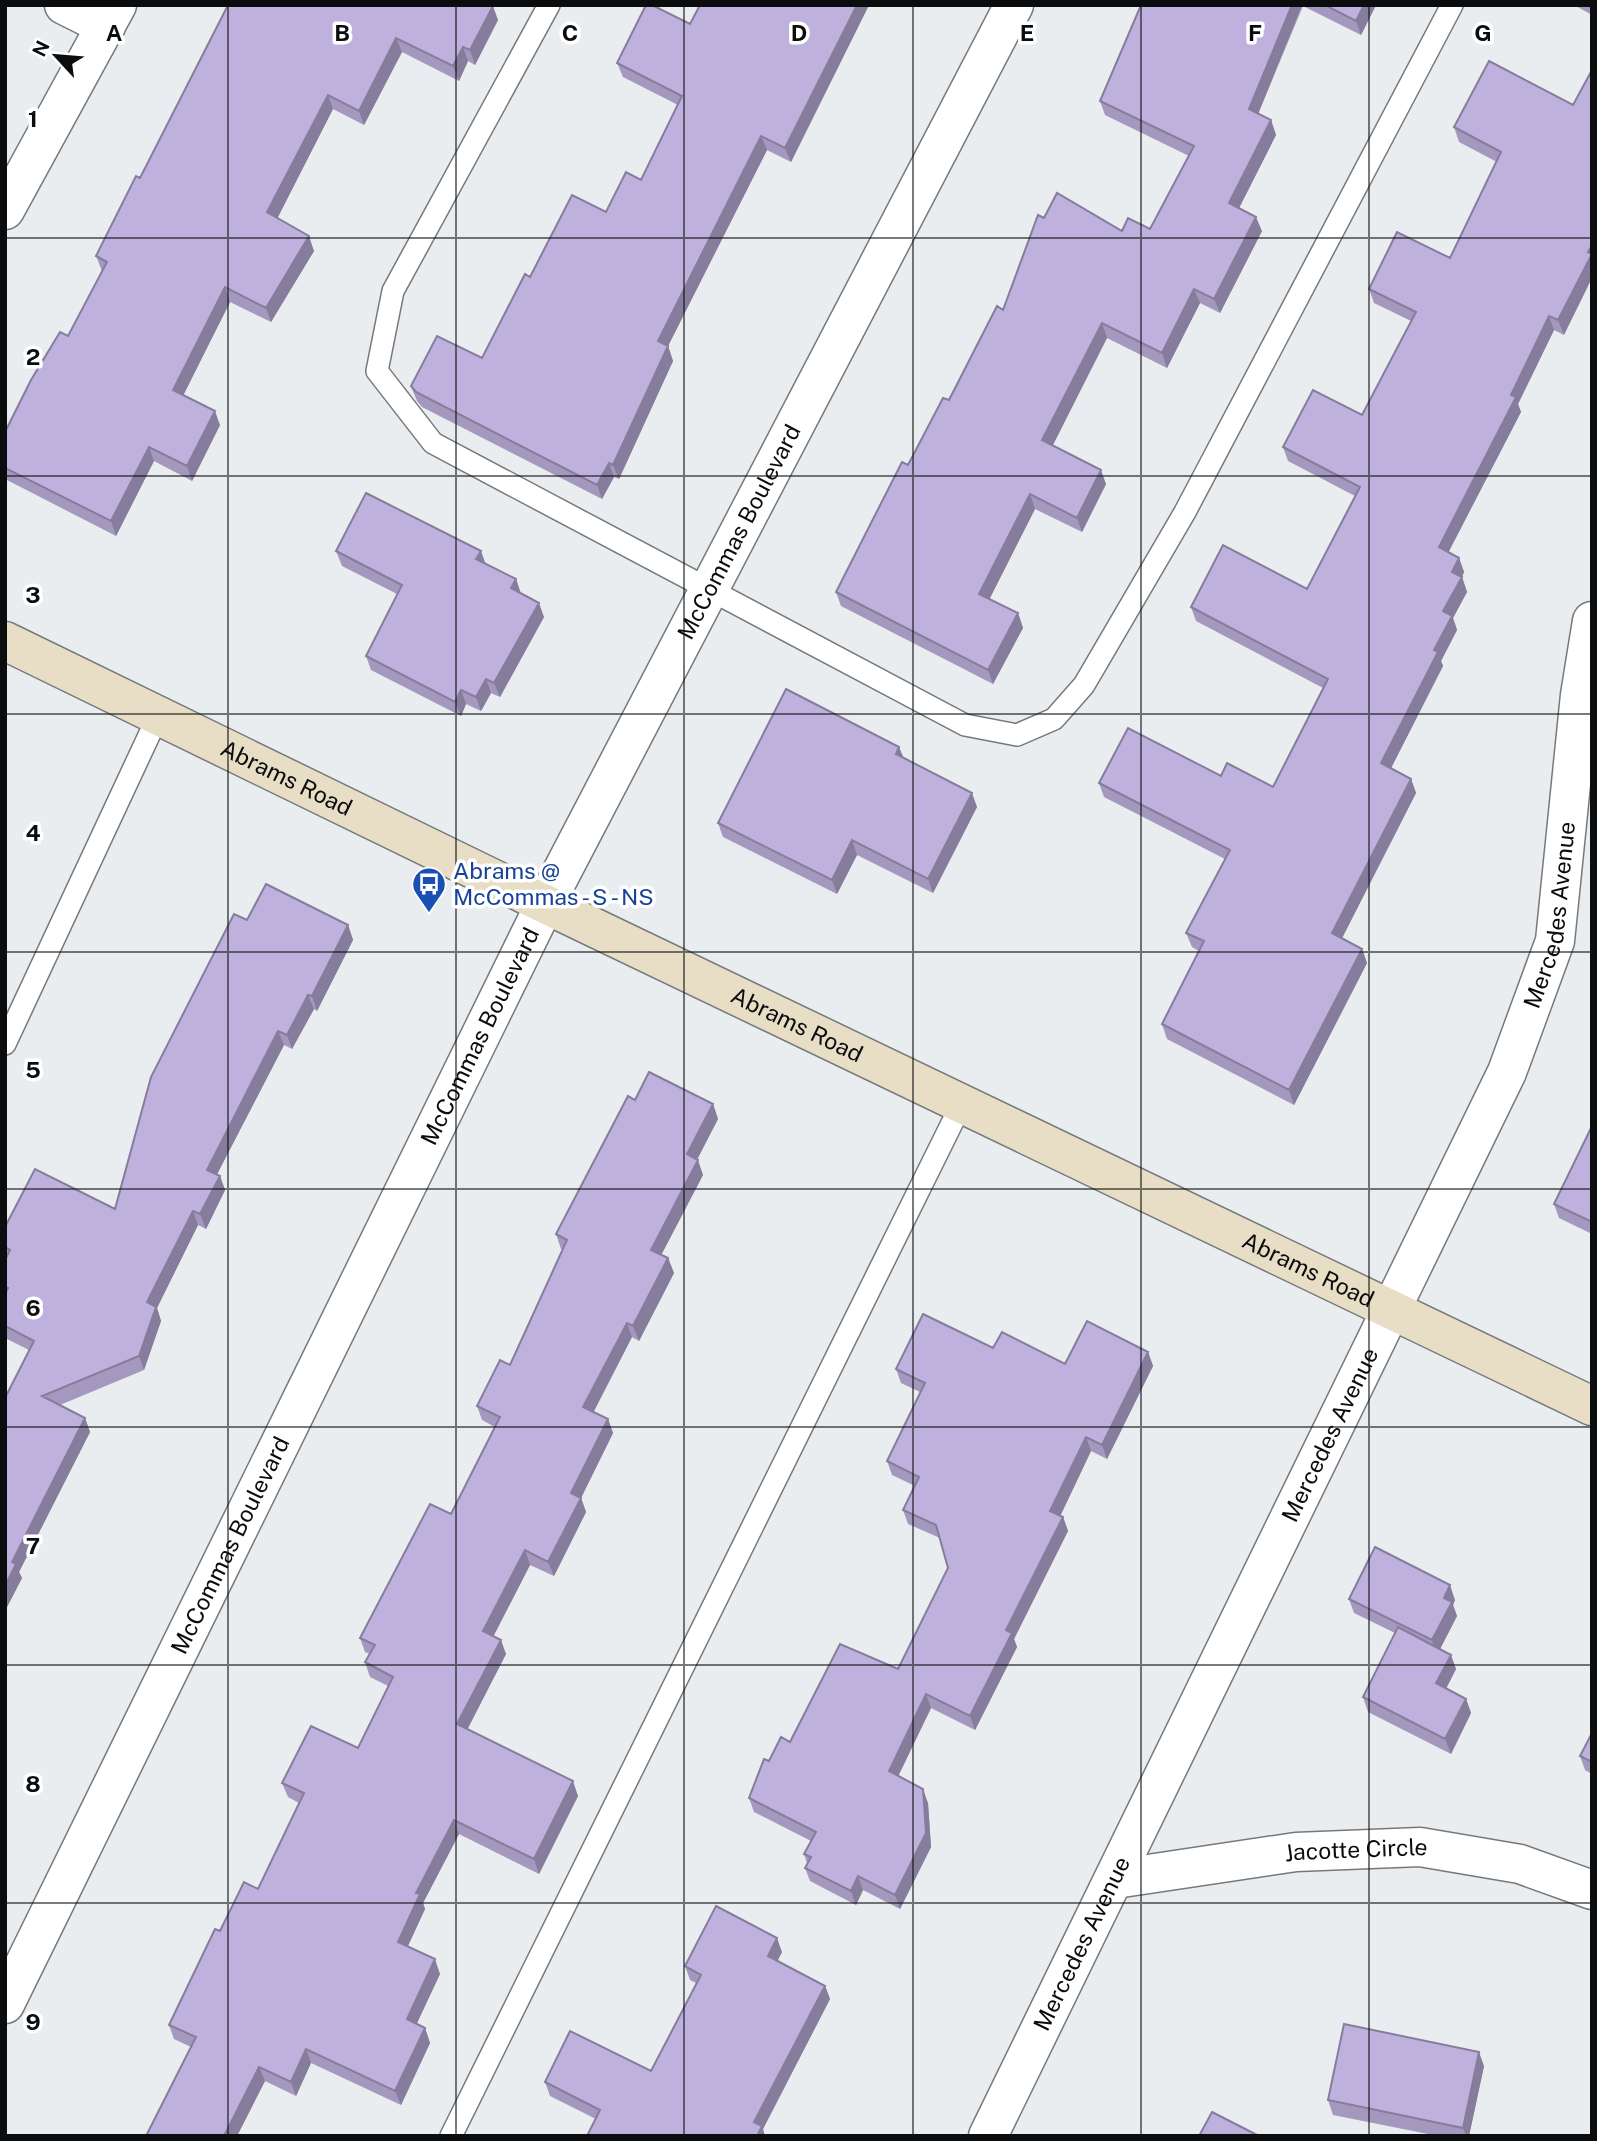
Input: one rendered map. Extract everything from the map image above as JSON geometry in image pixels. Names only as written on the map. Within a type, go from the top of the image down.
[{"type":"main road","name":"Abrams Road","points":[[5,641],[545,904],[1592,1406]]},
{"type":"street","points":[[5,210],[111,16],[64,5]]},
{"type":"street","name":"McCommas Boulevard","points":[[5,2004],[545,904],[1014,5]]},
{"type":"street","name":"Mercedes Avenue","points":[[988,2136],[1507,1072],[1555,941],[1586,699],[1592,621]]},
{"type":"street","name":"Jacotte Circle","points":[[1115,1879],[1296,1852],[1420,1847],[1520,1864],[1592,1890]]},
{"type":"lane","points":[[549,5],[393,291],[377,371],[433,443],[965,725],[1017,735],[1054,719],[1084,685],[1185,512],[1452,5]]},
{"type":"lane","points":[[5,1044],[159,714]]},
{"type":"lane","points":[[451,2136],[962,1103]]},
{"type":"building","points":[[228,5],[493,6],[470,50],[463,47],[453,66],[396,38],[359,111],[328,95],[267,212],[309,236],[266,308],[225,287],[173,390],[215,411],[187,466],[149,447],[111,521],[5,468],[5,432],[31,380],[60,332],[68,336],[107,262],[96,256],[136,176],[140,178]]},
{"type":"building","points":[[646,5],[652,5],[690,24],[700,5],[857,5],[785,148],[761,136],[658,341],[668,346],[613,465],[609,463],[597,485],[416,392],[411,386],[437,336],[482,358],[525,274],[530,277],[572,195],[606,212],[626,172],[641,180],[682,96],[617,63]]},
{"type":"building","points":[[1141,5],[1292,5],[1249,109],[1271,120],[1229,203],[1256,217],[1214,299],[1194,289],[1162,353],[1102,323],[1042,440],[1101,470],[1077,518],[1030,494],[979,594],[1018,613],[988,670],[836,592],[902,462],[908,465],[943,398],[949,400],[997,306],[1003,310],[1038,215],[1044,218],[1057,193],[1122,231],[1128,218],[1150,229],[1194,146],[1100,101]]},
{"type":"building","points":[[1325,5],[1364,5],[1356,21]]},
{"type":"building","points":[[1489,61],[1573,105],[1592,70],[1592,245],[1588,252],[1592,254],[1558,320],[1549,316],[1511,395],[1516,397],[1439,547],[1459,558],[1452,572],[1462,577],[1443,611],[1452,616],[1434,650],[1438,652],[1381,763],[1411,779],[1332,933],[1362,949],[1289,1090],[1162,1024],[1204,941],[1186,933],[1230,850],[1099,783],[1128,728],[1221,776],[1227,763],[1273,787],[1328,679],[1191,607],[1223,545],[1307,589],[1360,487],[1283,447],[1313,390],[1362,415],[1416,312],[1369,289],[1397,232],[1450,258],[1501,152],[1454,127]]},
{"type":"building","points":[[366,493],[481,551],[476,559],[516,579],[511,588],[539,603],[494,683],[486,679],[476,697],[461,690],[455,702],[366,656],[402,585],[336,551]]},
{"type":"building","points":[[786,689],[899,747],[896,754],[972,793],[928,879],[852,840],[832,880],[718,823]]},
{"type":"building","points":[[266,884],[348,925],[312,996],[308,995],[287,1035],[278,1031],[207,1170],[220,1176],[200,1214],[193,1211],[147,1302],[156,1307],[139,1356],[42,1396],[85,1418],[12,1562],[16,1564],[5,1586],[5,1398],[34,1341],[5,1326],[5,1294],[8,1288],[5,1287],[5,1260],[10,1250],[5,1247],[5,1227],[35,1169],[115,1209],[151,1077],[234,914],[247,920]]},
{"type":"building","points":[[649,1072],[713,1104],[687,1154],[698,1160],[651,1250],[668,1258],[633,1326],[627,1323],[583,1407],[608,1419],[571,1493],[581,1498],[548,1562],[525,1550],[483,1631],[501,1640],[457,1724],[573,1781],[534,1859],[454,1820],[416,1893],[420,1894],[398,1942],[435,1959],[407,2019],[425,2028],[395,2091],[306,2049],[291,2082],[259,2067],[224,2136],[146,2136],[196,2037],[169,2025],[215,1929],[220,1931],[244,1882],[258,1889],[304,1793],[282,1783],[311,1726],[358,1748],[393,1677],[365,1662],[375,1645],[360,1638],[430,1504],[451,1514],[500,1417],[477,1406],[500,1360],[510,1365],[567,1240],[556,1234],[628,1096],[635,1100]]},
{"type":"building","points":[[1592,1126],[1592,1222],[1554,1204]]},
{"type":"building","points":[[923,1314],[993,1348],[1002,1332],[1065,1364],[1087,1321],[1148,1352],[1102,1445],[1086,1437],[1050,1511],[1063,1517],[1006,1630],[1012,1633],[970,1716],[926,1694],[889,1771],[923,1789],[926,1833],[895,1895],[858,1876],[851,1891],[805,1868],[811,1857],[804,1854],[816,1832],[749,1798],[764,1759],[769,1761],[781,1737],[790,1742],[840,1644],[898,1669],[948,1568],[936,1525],[903,1510],[919,1477],[887,1461],[925,1383],[896,1369]]},
{"type":"building","points":[[1375,1547],[1450,1585],[1444,1598],[1452,1602],[1432,1640],[1349,1599]]},
{"type":"building","points":[[1398,1627],[1451,1655],[1436,1683],[1466,1699],[1445,1739],[1363,1697]]},
{"type":"building","points":[[1592,1733],[1592,1762],[1580,1756]]},
{"type":"building","points":[[716,1906],[777,1938],[768,1956],[825,1986],[754,2122],[762,2126],[757,2136],[587,2136],[600,2110],[545,2082],[570,2031],[651,2071],[701,1975],[685,1966]]},
{"type":"building","points":[[1344,2024],[1479,2052],[1463,2128],[1328,2100]]},
{"type":"building","points":[[1212,2112],[1259,2136],[1199,2136]]},
{"type":"place","name":"Abrams @ McCommas - S - NS","points":[[429,914]]}]
